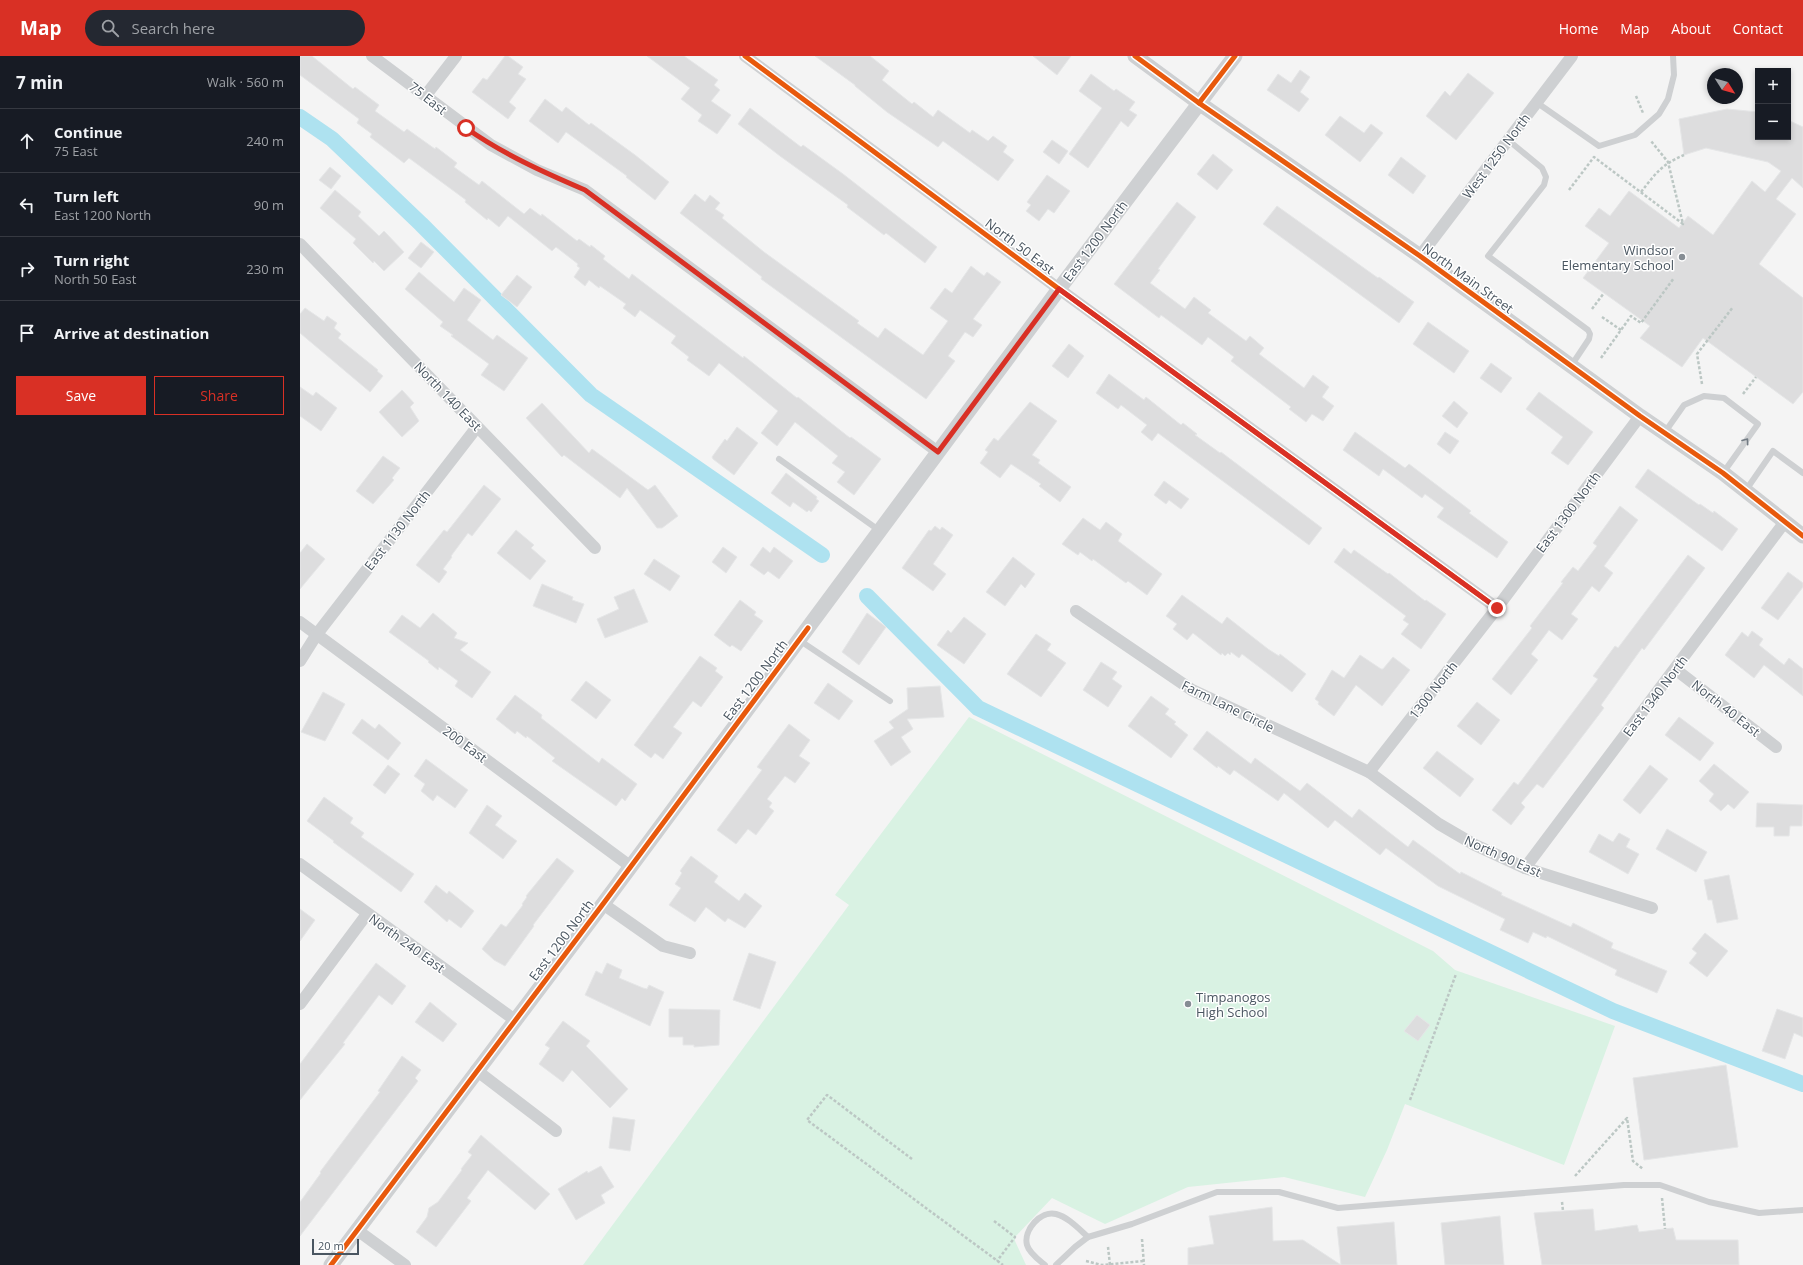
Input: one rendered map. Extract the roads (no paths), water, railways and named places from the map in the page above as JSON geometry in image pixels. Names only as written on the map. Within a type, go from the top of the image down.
[{"type":"street","name":"75 East","points":[[372,56],[426,95],[466,128],[491,145],[537,170],[585,190],[938,452]]},
{"type":"street","points":[[426,95],[456,56]]},
{"type":"street","name":"North 50 East","points":[[745,56],[1059,289],[1497,608]]},
{"type":"street","name":"North Main Street","points":[[1135,56],[1199,103],[1420,256],[1640,416],[1723,473],[1784,523],[1803,536]]},
{"type":"street","name":"East 1200 North","points":[[331,1265],[476,1070],[603,904],[1059,289],[1235,56]]},
{"type":"street","name":"West 1250 North","points":[[1420,256],[1572,56]]},
{"type":"street","name":"North 140 East","points":[[300,244],[595,548]]},
{"type":"street","name":"East 1300 North","points":[[1497,608],[1640,416]]},
{"type":"street","name":"East 1130 North","points":[[300,661],[317,634],[477,427]]},
{"type":"street","name":"East 1340 North","points":[[1524,868],[1784,523]]},
{"type":"street","name":"1300 North","points":[[1369,772],[1497,608]]},
{"type":"street","name":"Farm Lane Circle","points":[[1076,611],[1192,690],[1369,772]]},
{"type":"street","name":"200 East","points":[[300,622],[630,866]]},
{"type":"street","name":"North 40 East","points":[[1675,669],[1776,747]]},
{"type":"street","name":"North 90 East","points":[[1369,772],[1439,824],[1475,845],[1524,868],[1652,908]]},
{"type":"street","name":"North 240 East","points":[[300,864],[514,1020]]},
{"type":"street","points":[[603,904],[663,946],[690,953]]},
{"type":"street","points":[[300,1004],[367,914]]},
{"type":"street","points":[[476,1070],[556,1131]]},
{"type":"street","points":[[357,1230],[405,1265]]},
{"type":"lane","points":[[1536,102],[1598,146],[1635,135],[1659,114],[1668,99],[1674,75],[1673,56]]},
{"type":"lane","points":[[1508,140],[1542,168],[1546,177],[1544,185],[1488,256],[1588,330],[1590,334],[1589,339],[1571,366]]},
{"type":"lane","points":[[1664,433],[1684,405],[1704,396],[1724,398],[1758,424],[1723,473]]},
{"type":"lane","points":[[1745,491],[1773,451],[1803,473]]},
{"type":"lane","points":[[779,459],[880,531]]},
{"type":"lane","points":[[799,640],[890,701]]},
{"type":"lane","points":[[1056,1265],[1088,1237],[1132,1224],[1217,1192],[1279,1192],[1338,1208],[1624,1185],[1660,1185],[1709,1202],[1759,1213],[1803,1210]]},
{"type":"lane","points":[[1045,1265],[1028,1249],[1026,1244],[1027,1234],[1034,1222],[1046,1213],[1055,1214],[1066,1218],[1088,1237]]},
{"type":"waterway","points":[[300,117],[332,139],[421,224],[591,395],[822,555]]},
{"type":"waterway","points":[[867,596],[978,708],[1613,1011],[1803,1084]]},
{"type":"place","name":"Windsor Elementary School","points":[[1682,257]]},
{"type":"place","name":"Timpanogos High School","points":[[1188,1004]]}]
